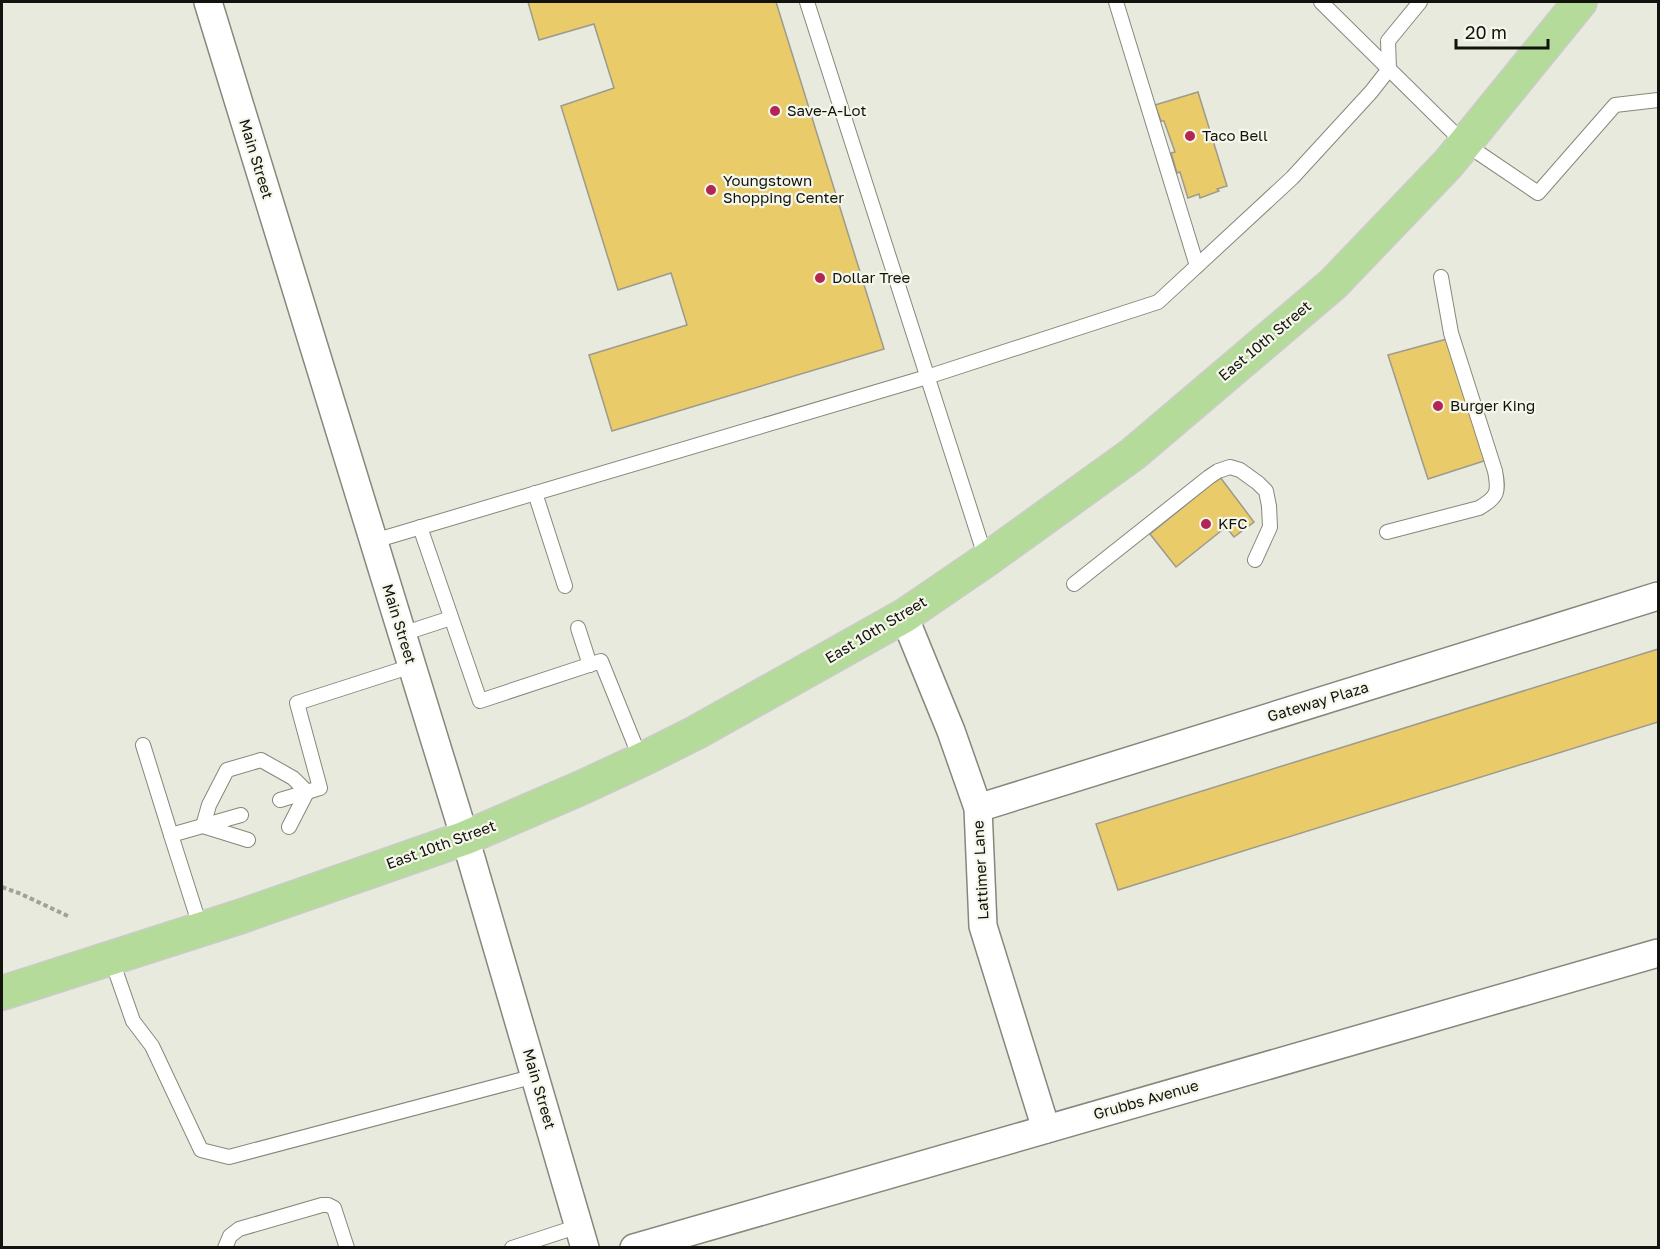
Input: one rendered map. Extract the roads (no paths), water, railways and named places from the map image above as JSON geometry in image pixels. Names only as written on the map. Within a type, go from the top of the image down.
[{"type":"main road","name":"East 10th Street","points":[[2,993],[201,929],[465,838],[583,788],[697,732],[904,616],[1133,454],[1333,284],[1448,164],[1580,2]]},
{"type":"street","name":"Main Street","points":[[208,2],[465,838],[582,1237]]},
{"type":"street","name":"Gateway Plaza","points":[[978,808],[1659,596]]},
{"type":"street","name":"Lattimer Lane","points":[[904,616],[951,731],[978,808],[983,926],[1046,1129]]},
{"type":"street","name":"Grubbs Avenue","points":[[634,1248],[1659,953]]},
{"type":"lane","points":[[807,2],[986,560]]},
{"type":"lane","points":[[1116,2],[1197,266]]},
{"type":"lane","points":[[1321,2],[1464,143],[1538,193],[1615,105],[1659,100]]},
{"type":"lane","points":[[374,541],[927,377],[1158,302],[1292,178],[1371,92],[1389,69],[1388,41],[1420,2]]},
{"type":"lane","points":[[1387,532],[1479,508],[1492,500],[1498,485],[1451,333],[1441,277]]},
{"type":"lane","points":[[1074,584],[1209,477],[1230,467],[1240,470],[1266,491],[1270,527],[1255,560]]},
{"type":"lane","points":[[535,493],[565,586]]},
{"type":"lane","points":[[420,528],[480,701],[602,661],[641,760]]},
{"type":"lane","points":[[402,634],[451,618]]},
{"type":"lane","points":[[578,628],[590,664]]},
{"type":"lane","points":[[280,800],[320,788],[297,703],[412,666]]},
{"type":"lane","points":[[143,745],[201,929]]},
{"type":"lane","points":[[203,826],[209,805],[227,770],[261,760],[293,778],[307,792]]},
{"type":"lane","points":[[289,827],[307,792]]},
{"type":"lane","points":[[171,836],[241,815]]},
{"type":"lane","points":[[203,826],[248,840]]},
{"type":"lane","points":[[111,958],[133,1021],[152,1046],[201,1150],[229,1157],[535,1076]]},
{"type":"lane","points":[[225,1248],[230,1236],[239,1229],[328,1205],[334,1208],[347,1248]]},
{"type":"lane","points":[[512,1248],[582,1237]]},
{"type":"place","name":"Save-A-Lot","points":[[775,111]]},
{"type":"place","name":"Taco Bell","points":[[1190,136]]},
{"type":"place","name":"Youngstown Shopping Center","points":[[711,190]]},
{"type":"place","name":"Dollar Tree","points":[[820,278]]},
{"type":"place","name":"Burger King","points":[[1438,406]]},
{"type":"place","name":"KFC","points":[[1206,524]]}]
